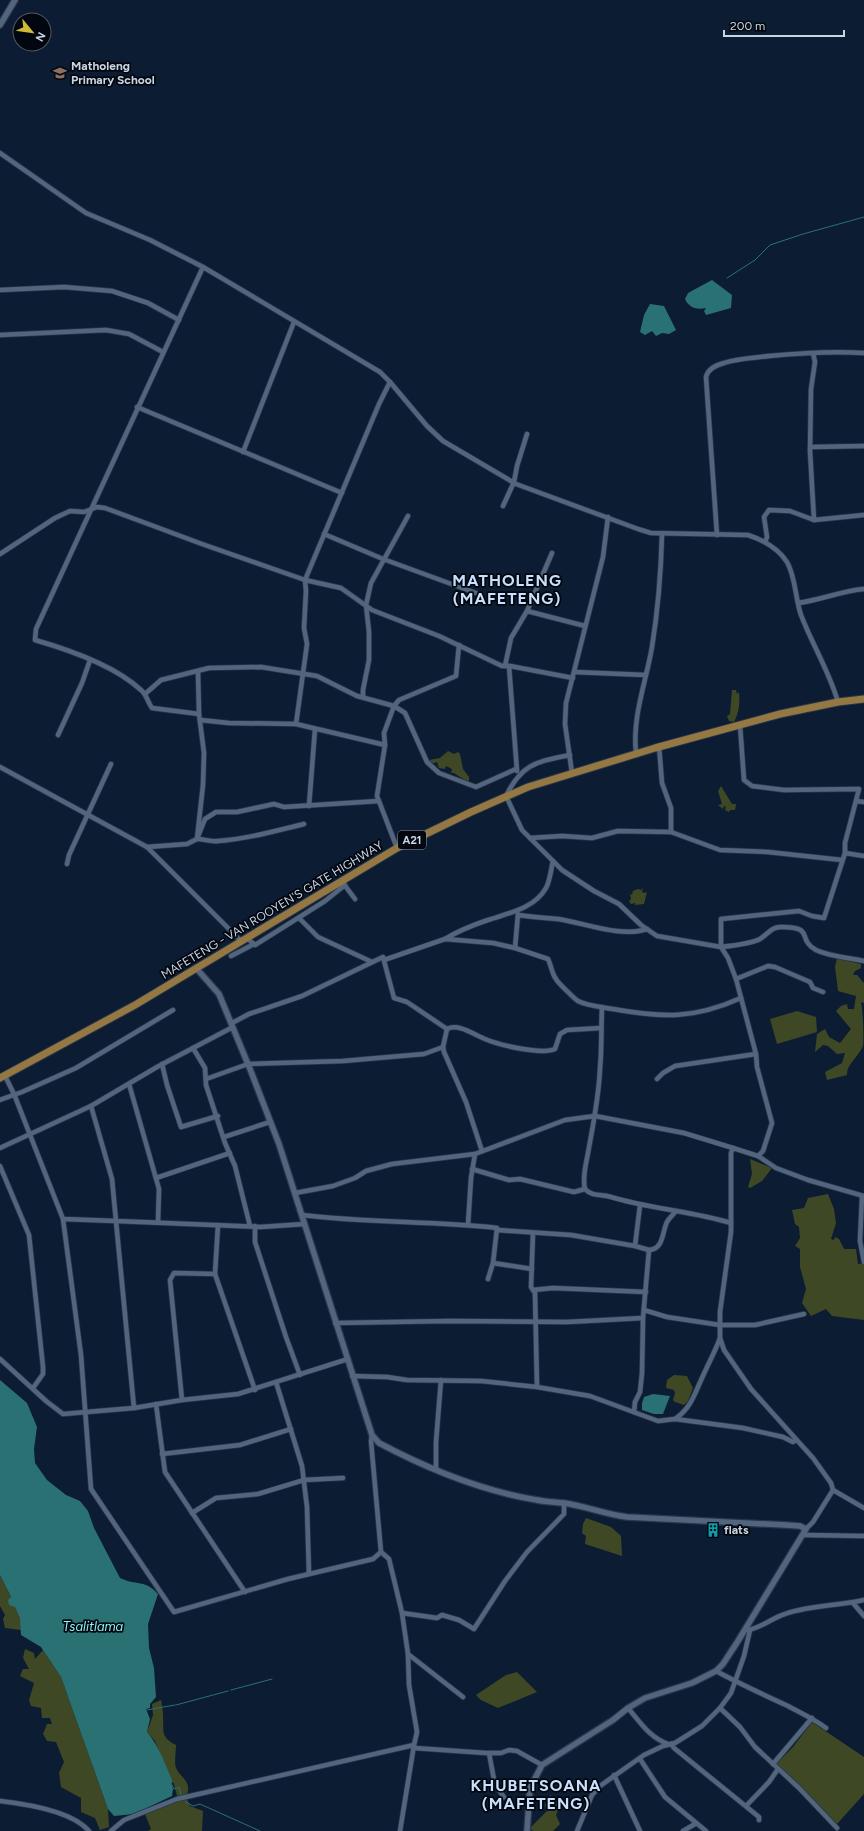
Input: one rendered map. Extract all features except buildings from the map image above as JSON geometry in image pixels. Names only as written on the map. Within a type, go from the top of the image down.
[{"type":"main road","name":"MAFETENG - VAN ROOYEN'S GATE HIGHWAY","points":[[3,1077],[94,1028],[244,939],[343,883],[397,848],[506,796],[528,787],[659,746],[838,702],[864,699]]},
{"type":"street","points":[[0,25],[15,0]]},
{"type":"street","points":[[0,153],[86,213],[150,240],[219,275],[294,322],[380,372],[426,426],[443,441],[514,482],[638,529],[662,534],[748,535],[765,542],[777,551],[787,563],[792,573],[798,603],[838,702]]},
{"type":"street","points":[[198,714],[152,708],[147,701],[145,694],[118,672],[35,640],[36,630],[90,510],[203,267]]},
{"type":"street","points":[[0,290],[64,287],[112,290],[148,303],[179,320]]},
{"type":"street","points":[[243,452],[294,322]]},
{"type":"street","points":[[0,335],[106,330],[129,334],[163,352]]},
{"type":"street","points":[[813,353],[815,362],[811,389],[811,485],[814,520]]},
{"type":"street","points":[[717,535],[706,377],[710,369],[724,362],[759,357],[813,353],[864,353]]},
{"type":"street","points":[[296,724],[307,644],[304,628],[305,580],[390,382]]},
{"type":"street","points":[[137,407],[342,493]]},
{"type":"street","points":[[503,506],[514,482],[517,466],[527,434]]},
{"type":"street","points":[[811,447],[864,446]]},
{"type":"street","points":[[0,554],[55,518],[70,511],[84,512],[97,507],[105,508],[305,580],[341,588],[372,610],[439,636],[478,656],[502,666],[574,675],[646,675]]},
{"type":"street","points":[[765,542],[767,537],[764,517],[770,510],[790,511],[814,520],[864,515]]},
{"type":"street","points":[[363,697],[362,690],[369,660],[369,632],[366,605],[371,583],[408,516]]},
{"type":"street","points":[[572,773],[565,724],[566,704],[603,557],[608,517]]},
{"type":"street","points":[[324,534],[383,559],[476,593]]},
{"type":"street","points":[[636,753],[635,744],[639,705],[652,647],[658,600],[662,534]]},
{"type":"street","points":[[519,776],[516,769],[507,666],[511,638],[527,611],[552,553]]},
{"type":"street","points":[[798,603],[814,601],[853,590],[864,589]]},
{"type":"street","points":[[527,611],[585,626]]},
{"type":"street","points":[[397,848],[379,801],[378,785],[385,744],[384,733],[394,706],[399,700],[456,676],[459,645]]},
{"type":"street","points":[[58,735],[82,683],[90,660]]},
{"type":"street","points":[[145,694],[161,680],[209,668],[261,667],[304,673],[317,676],[363,697],[394,706],[405,713],[427,762],[439,774],[476,787],[516,769]]},
{"type":"street","points":[[197,839],[203,785],[204,753],[198,714],[198,671]]},
{"type":"street","points":[[200,720],[229,723],[296,724],[385,744]]},
{"type":"street","points":[[740,725],[744,780],[752,786],[784,790],[859,789],[845,843],[845,853],[824,918],[812,916],[799,911],[721,919],[721,947],[728,958],[736,980],[756,1054],[757,1067],[772,1124],[763,1151],[758,1156]]},
{"type":"street","points":[[309,806],[315,729]]},
{"type":"street","points":[[659,746],[662,783],[671,808],[671,832]]},
{"type":"street","points":[[570,755],[534,763],[519,776],[506,796],[522,830],[562,870],[594,891],[619,904],[657,936],[721,947],[759,940],[774,928],[801,929],[804,932],[807,941],[816,950],[864,961]]},
{"type":"street","points":[[67,864],[69,855],[111,764]]},
{"type":"street","points":[[0,767],[87,816],[147,847],[244,939],[254,944]]},
{"type":"street","points":[[197,839],[205,819],[216,812],[237,812],[274,804],[284,806],[309,806],[379,801]]},
{"type":"street","points":[[856,802],[864,802]]},
{"type":"street","points":[[147,847],[187,844],[197,839],[206,838],[216,841],[249,838],[304,824]]},
{"type":"street","points":[[530,838],[562,836],[592,838],[618,831],[671,832],[720,850],[768,852],[842,860]]},
{"type":"street","points":[[845,853],[864,856]]},
{"type":"street","points":[[515,948],[518,913],[539,896],[546,887],[553,861]]},
{"type":"street","points":[[231,956],[254,944],[255,945],[299,918],[325,901],[343,883],[354,899]]},
{"type":"street","points":[[0,1148],[91,1106],[250,1014],[302,996],[383,957],[384,960],[445,939],[455,932],[488,920],[518,913],[625,932],[637,932],[647,929]]},
{"type":"street","points":[[299,918],[318,937],[372,962]]},
{"type":"street","points":[[445,939],[493,943],[515,948],[548,959],[556,979],[574,998],[578,1001],[602,1007],[649,1016],[681,1016],[722,1007],[741,998]]},
{"type":"street","points":[[384,960],[394,998],[407,1002],[447,1029],[450,1028],[467,1031],[485,1039],[502,1044],[532,1050],[548,1050],[555,1049],[560,1034],[567,1030],[601,1028]]},
{"type":"street","points":[[736,980],[768,966],[798,976],[810,982],[813,988],[823,992]]},
{"type":"street","points":[[196,968],[219,994],[248,1064],[295,1193],[372,1436],[379,1443],[436,1470],[489,1489],[538,1501],[564,1503],[605,1514],[627,1517],[800,1526],[805,1532],[864,1536]]},
{"type":"street","points":[[602,1007],[600,1068],[595,1116],[585,1167],[585,1189],[591,1194],[675,1212],[717,1218],[731,1223]]},
{"type":"street","points":[[0,1100],[83,1064],[173,1010]]},
{"type":"street","points":[[447,1029],[443,1047],[451,1072],[466,1102],[482,1151]]},
{"type":"street","points":[[206,1078],[248,1064],[343,1061],[424,1054],[443,1047]]},
{"type":"street","points":[[193,1048],[205,1068],[206,1078],[253,1226],[255,1242],[300,1375]]},
{"type":"street","points":[[657,1079],[663,1073],[675,1066],[756,1054]]},
{"type":"street","points":[[162,1064],[166,1085],[181,1127],[218,1116]]},
{"type":"street","points":[[3,1077],[14,1094],[63,1218],[80,1347],[91,1489],[174,1612],[309,1574],[373,1559],[382,1552]]},
{"type":"street","points":[[129,1084],[159,1189],[158,1222]]},
{"type":"street","points":[[91,1106],[112,1179],[134,1408]]},
{"type":"street","points":[[295,1193],[333,1186],[355,1178],[366,1171],[392,1164],[475,1154],[565,1120],[595,1116],[684,1132],[758,1156],[776,1168],[808,1180],[863,1196],[860,1241],[864,1262]]},
{"type":"street","points":[[224,1137],[270,1122]]},
{"type":"street","points":[[528,1830],[530,1788],[542,1765],[645,1698],[692,1683],[716,1671],[723,1664],[747,1630],[805,1532],[813,1522],[832,1490],[832,1483],[828,1476],[751,1389],[724,1350],[720,1338],[720,1325],[731,1223],[731,1159],[733,1148]]},
{"type":"street","points":[[156,1178],[230,1153]]},
{"type":"street","points":[[468,1225],[472,1169],[475,1154]]},
{"type":"street","points":[[0,1166],[29,1235],[43,1366],[43,1374],[33,1388]]},
{"type":"street","points":[[472,1169],[509,1180],[520,1179],[574,1192],[585,1189]]},
{"type":"street","points":[[635,1246],[640,1205]]},
{"type":"street","points":[[302,1215],[376,1221],[468,1225],[497,1230],[571,1235],[635,1246],[649,1250],[654,1249],[661,1243],[667,1221],[675,1212]]},
{"type":"street","points":[[63,1218],[253,1226],[305,1224]]},
{"type":"street","points":[[218,1225],[215,1274],[255,1390]]},
{"type":"street","points":[[488,1279],[493,1263],[497,1230]]},
{"type":"street","points":[[533,1233],[531,1287],[535,1294],[537,1322],[537,1387]]},
{"type":"street","points":[[634,1412],[635,1402],[640,1392],[642,1373],[643,1318],[649,1250]]},
{"type":"street","points":[[493,1263],[532,1269]]},
{"type":"street","points":[[182,1400],[170,1280],[174,1273],[215,1274]]},
{"type":"street","points":[[532,1290],[553,1288],[646,1292]]},
{"type":"street","points":[[644,1310],[667,1317],[720,1325],[755,1325],[804,1314]]},
{"type":"street","points":[[335,1323],[450,1321],[537,1322],[643,1318]]},
{"type":"street","points":[[675,1419],[690,1404],[697,1392],[720,1338]]},
{"type":"street","points":[[0,1359],[46,1401],[63,1414],[134,1408],[182,1400],[238,1394],[255,1390],[348,1359]]},
{"type":"street","points":[[352,1376],[481,1381],[537,1387],[590,1396],[658,1421],[675,1419],[744,1428],[783,1437],[792,1442],[796,1440]]},
{"type":"street","points":[[436,1470],[436,1442],[441,1380]]},
{"type":"street","points":[[276,1382],[298,1451],[304,1480],[309,1539],[309,1574]]},
{"type":"street","points":[[156,1404],[165,1472],[245,1592]]},
{"type":"street","points":[[162,1454],[240,1445],[291,1429]]},
{"type":"street","points":[[372,1436],[371,1441],[382,1552],[389,1559],[402,1613],[408,1654],[409,1685],[418,1732],[414,1747],[400,1831]]},
{"type":"street","points":[[192,1513],[216,1498],[258,1494],[304,1480],[344,1478]]},
{"type":"street","points":[[832,1490],[864,1508]]},
{"type":"street","points":[[402,1613],[437,1618],[442,1615],[459,1620],[474,1630],[505,1581],[527,1552],[564,1514],[564,1503]]},
{"type":"street","points":[[747,1630],[784,1614],[864,1600]]},
{"type":"street","points":[[853,1603],[864,1616]]},
{"type":"street","points":[[577,1831],[592,1795],[600,1786],[640,1759],[702,1726],[720,1708],[731,1693],[744,1656],[747,1630]]},
{"type":"street","points":[[408,1654],[463,1697]]},
{"type":"street","points":[[716,1671],[735,1682],[756,1690],[812,1718],[826,1728]]},
{"type":"street","points":[[628,1708],[643,1727],[658,1741],[669,1744],[724,1790],[759,1816],[759,1820]]},
{"type":"street","points":[[720,1708],[740,1727],[755,1747],[799,1788],[837,1828]]},
{"type":"street","points":[[773,1764],[812,1718]]},
{"type":"street","points":[[111,1831],[124,1820],[177,1799],[414,1747],[488,1753],[501,1753],[509,1750],[517,1750],[542,1765]]},
{"type":"street","points":[[488,1753],[495,1785],[504,1797]]},
{"type":"street","points":[[640,1759],[665,1797],[695,1824],[700,1824],[706,1831]]},
{"type":"street","points":[[746,1806],[769,1782],[778,1769]]},
{"type":"street","points":[[614,1776],[640,1831]]},
{"type":"street","points":[[0,1801],[42,1809],[66,1816],[80,1822],[89,1831]]},
{"type":"street","points":[[683,1831],[695,1824]]},
{"type":"shaded area","points":[[732,690],[736,690],[737,694],[739,692],[738,711],[734,722],[729,721],[727,716],[730,714]]},
{"type":"shaded area","points":[[448,751],[454,754],[458,752],[460,754],[463,769],[469,777],[469,783],[454,773],[451,773],[452,769],[446,766],[445,769],[439,768],[437,762],[431,764],[429,760],[440,758]]},
{"type":"shaded area","points":[[721,786],[732,804],[736,804],[735,810],[730,810],[729,812],[725,810],[726,807],[724,806],[723,809],[718,805],[722,804],[718,791]]},
{"type":"shaded area","points":[[643,888],[642,892],[647,892],[644,904],[631,904],[629,901],[631,899],[630,894],[632,895],[633,891],[638,889],[641,890]]},
{"type":"shaded area","points":[[837,958],[861,964],[861,968],[855,971],[853,975],[857,975],[864,983],[864,1003],[861,1002],[863,1018],[863,1046],[847,1071],[847,1075],[827,1080],[825,1072],[842,1063],[845,1053],[837,1054],[828,1046],[823,1045],[815,1052],[817,1034],[825,1029],[829,1037],[840,1043],[851,1029],[836,1011],[841,1006],[847,1004],[848,1009],[854,1009],[856,996],[838,991],[835,967]]},
{"type":"shaded area","points":[[797,1011],[816,1017],[817,1032],[777,1044],[770,1019]]},
{"type":"shaded area","points":[[750,1159],[772,1168],[762,1181],[750,1188],[748,1187],[752,1174]]},
{"type":"shaded area","points":[[828,1194],[834,1209],[836,1223],[831,1239],[834,1240],[835,1237],[839,1239],[844,1249],[856,1249],[858,1264],[864,1263],[864,1320],[832,1316],[826,1309],[811,1316],[802,1303],[806,1289],[800,1267],[800,1249],[795,1246],[800,1238],[799,1227],[795,1224],[792,1210],[804,1208],[808,1198]]},
{"type":"shaded area","points":[[674,1375],[687,1376],[693,1388],[688,1401],[684,1405],[673,1400],[675,1393],[674,1390],[666,1388],[667,1380]]},
{"type":"shaded area","points":[[586,1518],[611,1527],[621,1536],[622,1556],[585,1544],[586,1536],[582,1533],[583,1524]]},
{"type":"shaded area","points":[[0,1575],[21,1618],[21,1630],[5,1628],[3,1619],[5,1615],[0,1606]]},
{"type":"shaded area","points":[[25,1649],[34,1653],[35,1659],[43,1650],[61,1677],[108,1809],[109,1827],[100,1830],[95,1818],[81,1812],[81,1798],[61,1787],[59,1773],[64,1762],[56,1742],[47,1741],[43,1734],[47,1724],[52,1724],[50,1718],[42,1718],[41,1708],[31,1706],[29,1700],[34,1683],[20,1676],[23,1669],[29,1669],[23,1658]]},
{"type":"shaded area","points":[[517,1672],[537,1692],[498,1708],[481,1700],[476,1695],[506,1675]]},
{"type":"shaded area","points":[[161,1700],[163,1730],[167,1739],[176,1745],[175,1766],[186,1781],[188,1792],[186,1797],[190,1806],[203,1811],[202,1831],[148,1831],[151,1829],[145,1814],[178,1800],[174,1784],[155,1741],[147,1732],[153,1715],[152,1704]]},
{"type":"shaded area","points":[[812,1722],[864,1757],[864,1794],[837,1824],[776,1764],[793,1747]]},
{"type":"shaded area","points":[[550,1795],[561,1804],[556,1815],[560,1824],[553,1831],[533,1831],[530,1828],[547,1811],[545,1805]]},
{"type":"water","points":[[712,280],[732,295],[731,308],[706,315],[704,311],[706,308],[694,308],[685,299],[688,293]]},
{"type":"water","points":[[650,304],[664,306],[676,330],[669,334],[662,333],[656,336],[652,331],[645,335],[640,332],[644,315]]},
{"type":"water","name":"Tsalitlama","points":[[0,1380],[27,1403],[37,1427],[34,1449],[35,1463],[47,1480],[66,1495],[80,1501],[88,1511],[94,1528],[120,1578],[149,1586],[158,1594],[148,1624],[149,1648],[154,1668],[156,1697],[150,1704],[150,1708],[146,1709],[150,1719],[147,1732],[162,1756],[173,1782],[171,1783],[173,1789],[172,1796],[134,1814],[114,1816],[108,1809],[61,1677],[41,1647],[21,1635],[20,1618],[15,1607],[9,1605],[8,1600],[11,1597],[0,1575]]},
{"type":"water","points":[[653,1394],[670,1396],[663,1414],[654,1414],[642,1410],[644,1397]]},
{"type":"waterway","points":[[727,278],[755,260],[770,245],[864,217]]},
{"type":"waterway","points":[[231,1690],[272,1679]]},
{"type":"waterway","points":[[176,1705],[228,1691]]},
{"type":"waterway","points":[[147,1710],[175,1705]]},
{"type":"waterway","points":[[171,1783],[174,1789],[179,1787],[181,1795]]},
{"type":"waterway","points":[[186,1802],[193,1806],[200,1804],[260,1831]]},
{"type":"place","name":"Matholeng Primary School","points":[[60,73]]},
{"type":"place","name":"flats","points":[[713,1530]]},
{"type":"district","name":"MATHOLENG (MAFETENG)","points":[[507,589]]},
{"type":"district","name":"KHUBETSOANA (MAFETENG)","points":[[536,1794]]}]
